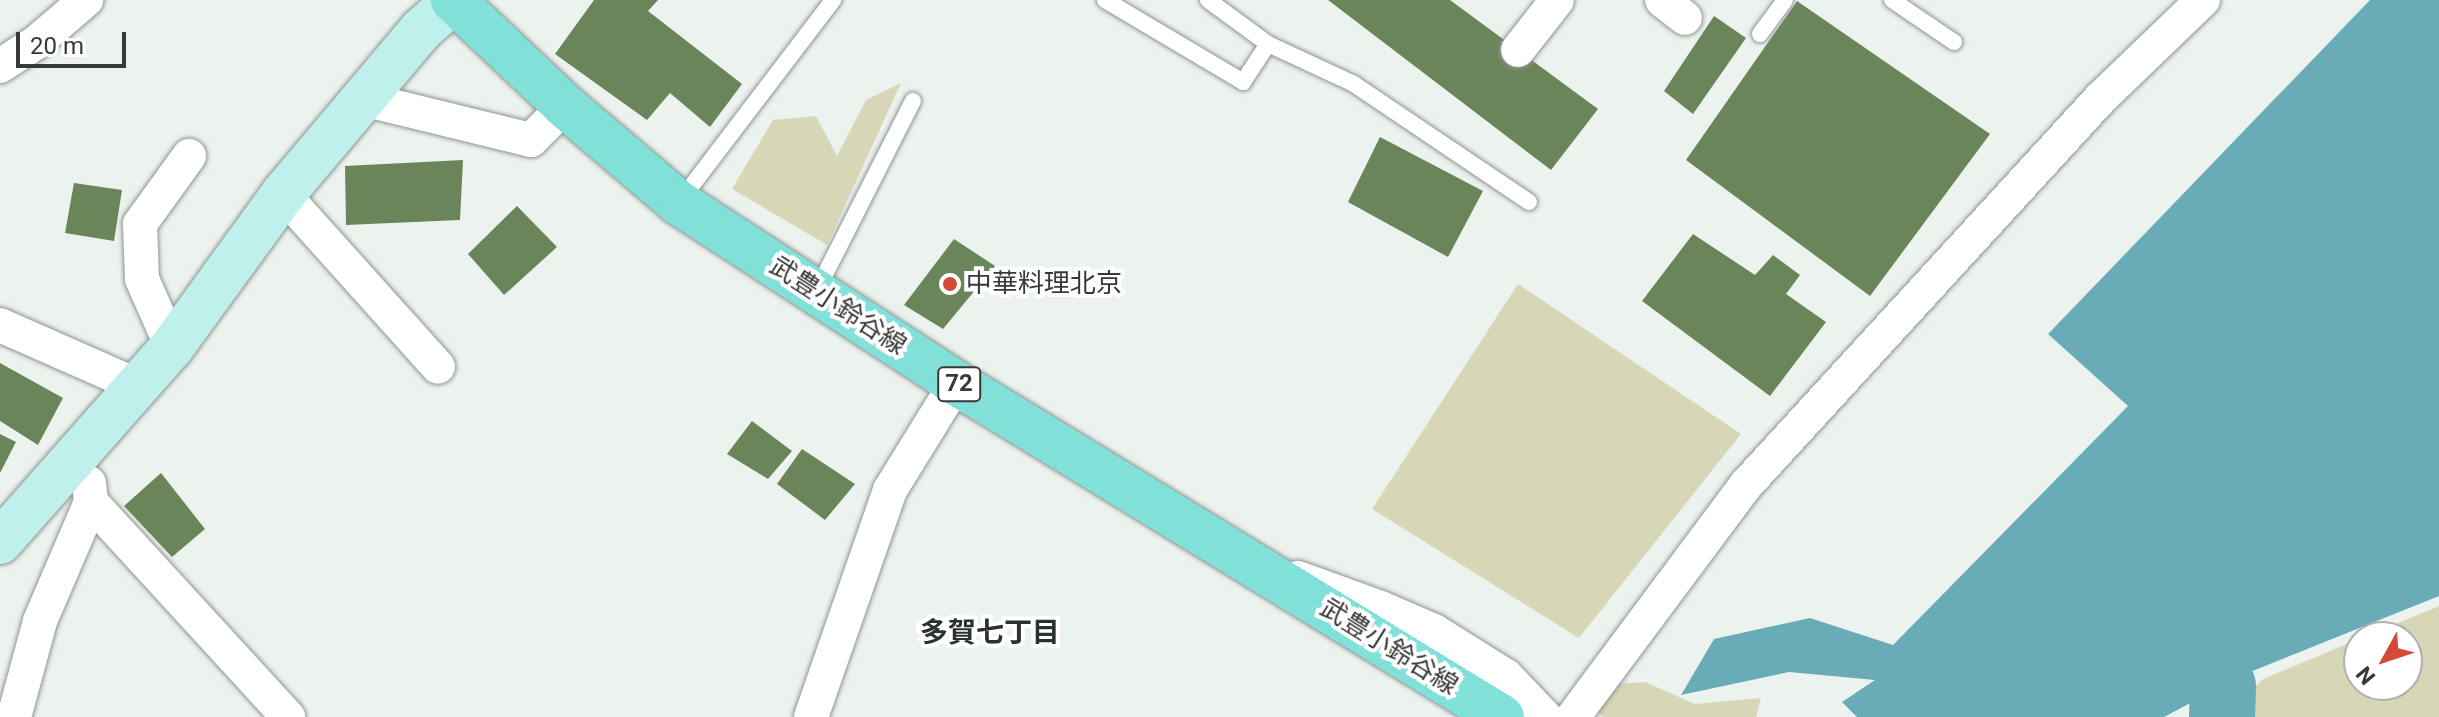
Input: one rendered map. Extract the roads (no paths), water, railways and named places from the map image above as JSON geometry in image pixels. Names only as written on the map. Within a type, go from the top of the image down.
[{"type":"main road","name":"武豊小鈴谷線","points":[[454,0],[565,106],[679,203],[956,383],[1502,717]]},
{"type":"street","points":[[0,66],[37,42],[86,0]]},
{"type":"street","points":[[0,542],[172,347],[283,194],[421,30],[454,0]]},
{"type":"street","points":[[1518,50],[1557,0]]},
{"type":"street","points":[[1573,717],[1746,485],[2100,99],[2203,0]]},
{"type":"street","points":[[363,99],[531,140],[565,106]]},
{"type":"street","points":[[172,347],[142,279],[140,224],[189,156]]},
{"type":"street","points":[[283,194],[438,367]]},
{"type":"street","points":[[0,325],[138,386]]},
{"type":"street","points":[[811,717],[890,490],[956,383]]},
{"type":"street","points":[[14,717],[40,621],[91,502],[84,447]]},
{"type":"street","points":[[91,502],[288,717]]},
{"type":"street","points":[[1256,565],[1381,608],[1434,631],[1506,676],[1545,717]]},
{"type":"lane","points":[[679,203],[833,0]]},
{"type":"lane","points":[[1105,0],[1243,82],[1268,44]]},
{"type":"lane","points":[[1208,0],[1268,44],[1354,84],[1529,202]]},
{"type":"lane","points":[[1760,34],[1785,0]]},
{"type":"lane","points":[[1892,0],[1954,42]]},
{"type":"lane","points":[[817,292],[913,101]]},
{"type":"water","points":[[2370,0],[2439,0],[2439,596],[2377,621],[2343,621],[2343,635],[2245,674],[2164,717],[1857,717],[1842,702],[1875,680],[1789,672],[1681,695],[1714,639],[1810,618],[1893,645],[2128,406],[2048,334]]},
{"type":"waterway","points":[[2222,717],[2223,686]]},
{"type":"place","name":"中華料理北京","points":[[950,284]]},
{"type":"district","name":"多賀七丁目","points":[[990,633]]}]
